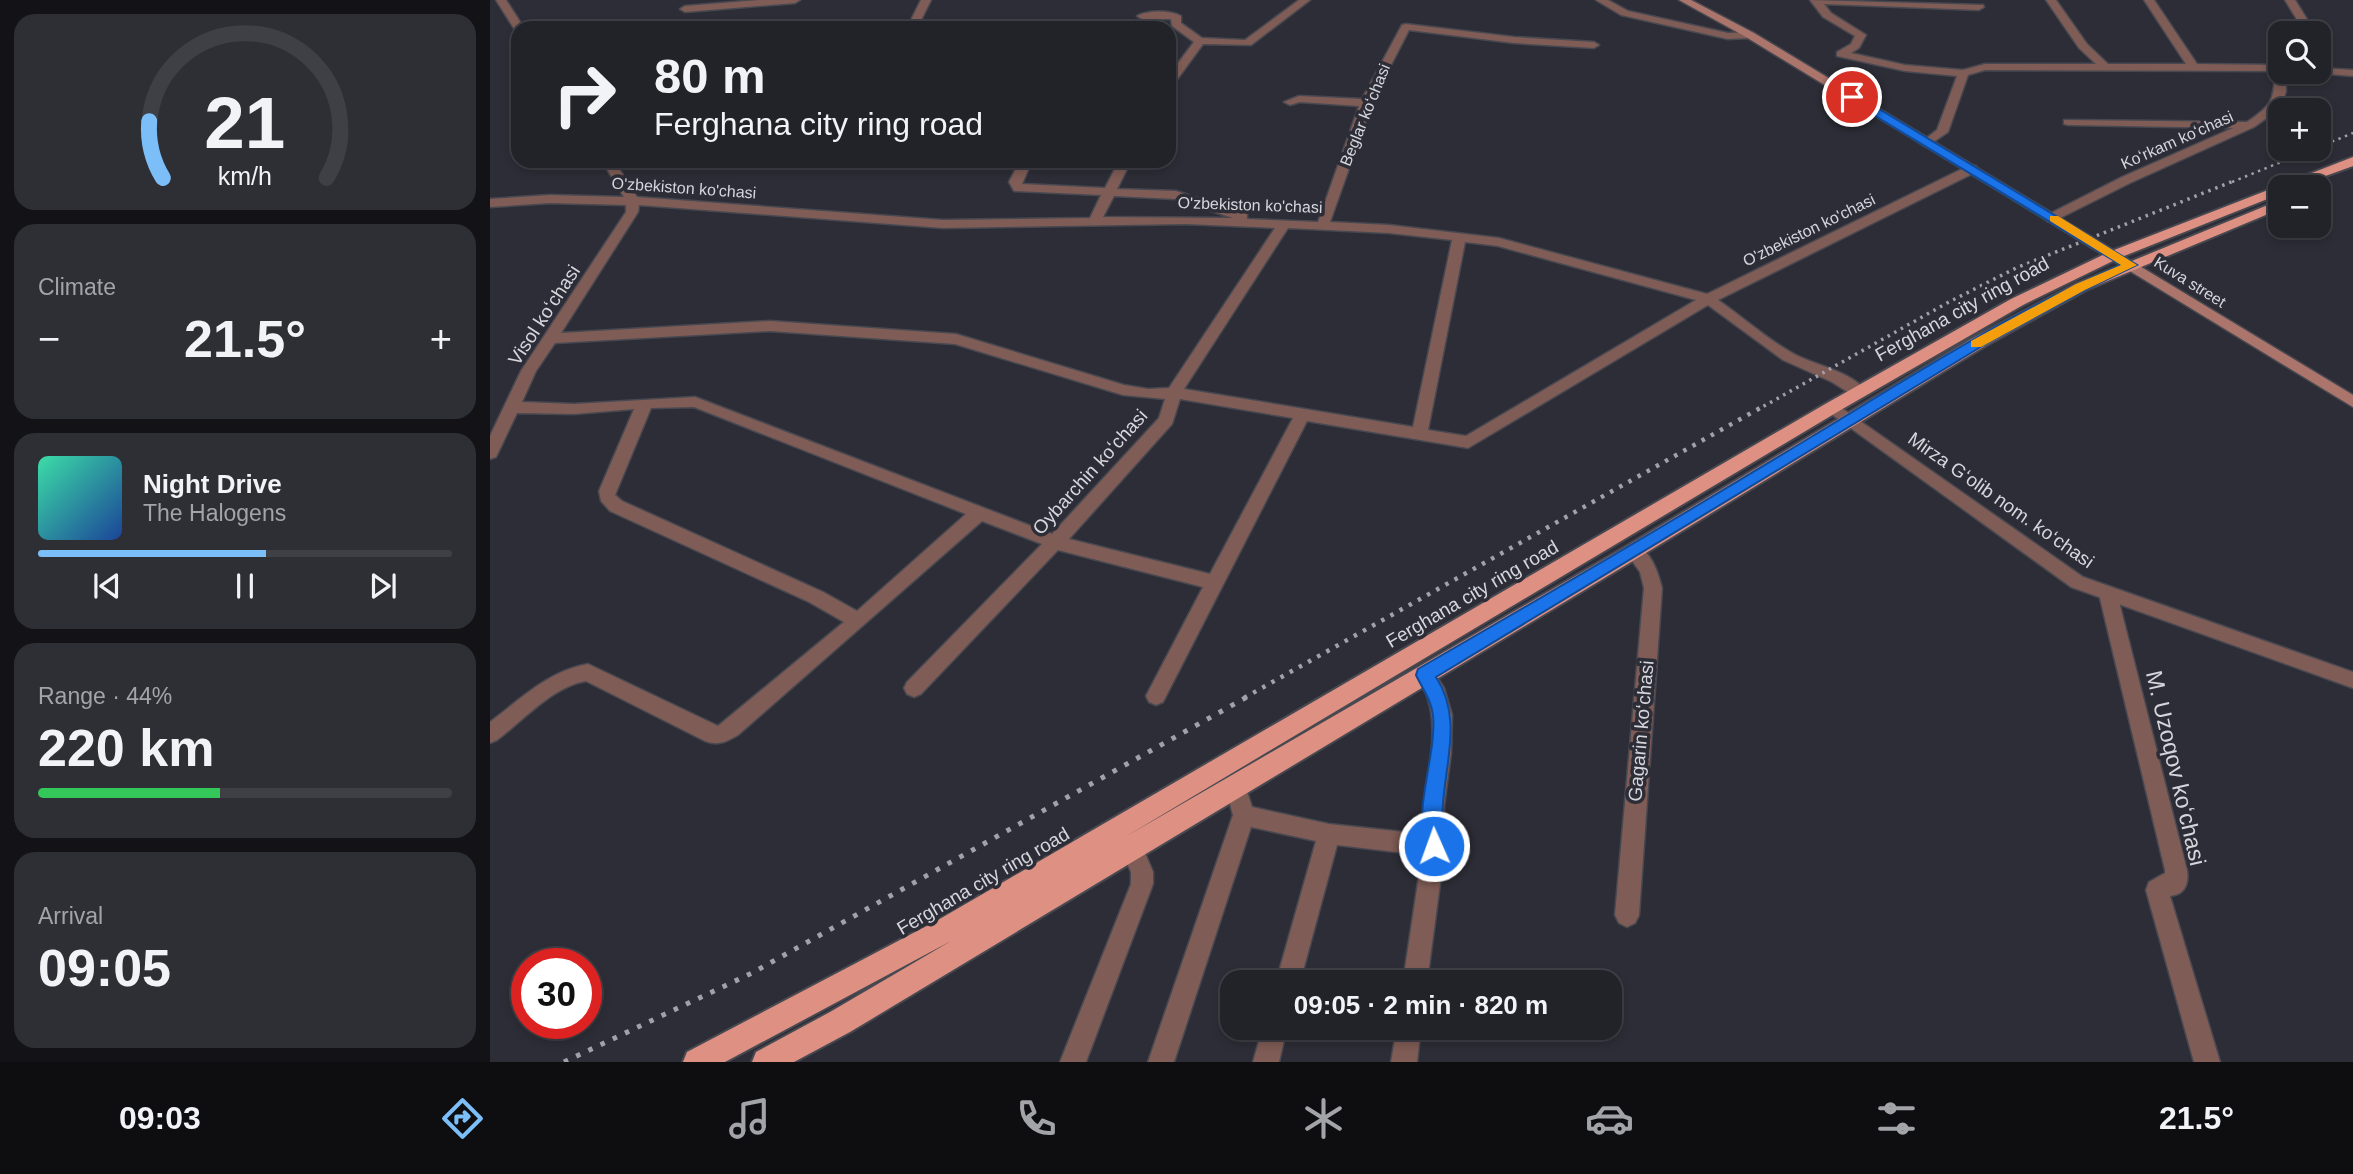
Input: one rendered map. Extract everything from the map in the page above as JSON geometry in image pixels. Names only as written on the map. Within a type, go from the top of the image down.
[{"type":"highway","name":"Ferghana city ring road","points":[[2316,175],[2353,161]]},
{"type":"highway","points":[[2331,183],[2353,174]]},
{"type":"highway","name":"Ferghana city ring road","points":[[766,1062],[841,1022],[2021,318],[2081,287],[2123,260],[2268,194]]},
{"type":"highway","name":"Ferghana city ring road","points":[[697,1062],[947,929],[1833,407],[2017,302],[2123,260],[2268,208]]},
{"type":"main road","name":"Kuva street","points":[[1684,0],[1750,35],[2353,402]]},
{"type":"street","points":[[501,0],[514,21]]},
{"type":"street","points":[[685,9],[795,0]]},
{"type":"street","points":[[916,21],[926,0]]},
{"type":"street","points":[[1142,16],[1176,16],[1176,24],[1180,29],[1200,41],[1247,43],[1305,0]]},
{"type":"street","points":[[1601,0],[1625,13],[1727,36],[1750,35]]},
{"type":"street","points":[[1815,0],[1827,15],[1861,35],[1855,46],[1841,54],[1905,68],[1963,74],[1985,67],[2268,68]]},
{"type":"street","points":[[1815,0],[1979,7]]},
{"type":"street","points":[[2051,0],[2083,46],[2105,67]]},
{"type":"street","points":[[2149,0],[2193,67]]},
{"type":"street","points":[[2290,0],[2303,21]]},
{"type":"street","name":"Beglar koʻchasi","points":[[1323,225],[1366,103],[1381,69],[1409,26],[1514,40],[1594,45]]},
{"type":"street","points":[[1176,71],[1200,41]]},
{"type":"street","points":[[2331,72],[2353,74]]},
{"type":"street","points":[[1926,143],[1942,132],[1963,74]]},
{"type":"street","name":"Koʻrkam koʻchasi","points":[[2052,218],[2126,180],[2250,125],[2275,108],[2280,84]]},
{"type":"street","points":[[1290,102],[1299,99],[1366,103]]},
{"type":"street","points":[[2068,122],[2250,125]]},
{"type":"street","points":[[612,168],[633,201]]},
{"type":"street","points":[[1022,168],[1015,182],[1018,188],[1176,195],[1236,213],[1249,221]]},
{"type":"street","points":[[1094,222],[1122,168]]},
{"type":"street","name":"O'zbekiston ko'chasi","points":[[490,203],[550,199],[633,201],[920,223],[1249,221],[1323,225],[1460,236],[1499,242],[1708,299],[1972,169]]},
{"type":"street","name":"Visol koʻchasi","points":[[490,453],[495,430],[512,407],[529,371],[625,226],[632,212],[633,201]]},
{"type":"street","name":"Oybarchin koʻchasi","points":[[914,688],[1055,542],[1166,420],[1174,393],[1285,223]]},
{"type":"street","points":[[1419,434],[1437,363],[1444,306],[1460,236]]},
{"type":"street","points":[[551,338],[770,326],[956,339],[1123,390],[1148,394],[1174,393],[1468,442],[1708,299],[1788,357],[1837,378],[1859,392]]},
{"type":"street","points":[[512,407],[574,409],[695,402],[1055,542],[1216,583]]},
{"type":"street","points":[[645,403],[607,491],[610,502],[816,597],[858,621]]},
{"type":"street","name":"Mirza G‘olib nom. ko‘chasi","points":[[1833,407],[2070,578],[2108,594],[2353,680]]},
{"type":"street","points":[[1156,696],[1302,416]]},
{"type":"street","points":[[490,734],[561,678],[588,671],[712,734],[720,735],[731,729],[858,621],[979,513]]},
{"type":"street","name":"Gagarin koʻchasi","points":[[1627,915],[1653,588],[1648,570],[1634,551]]},
{"type":"street","name":"M. Uzoqov koʻchasi","points":[[2108,594],[2176,870],[2177,880],[2173,885],[2164,884],[2157,890],[2207,1062]]},
{"type":"street","points":[[1417,970],[1434,846],[1433,806],[1441,753],[1442,715],[1437,694],[1425,675]]},
{"type":"street","points":[[1161,1062],[1244,815],[1236,786]]},
{"type":"street","points":[[1244,815],[1329,834],[1434,846]]},
{"type":"street","points":[[1291,970],[1329,834]]},
{"type":"street","points":[[1073,1062],[1142,884],[1142,872],[1131,847]]},
{"type":"street","points":[[1266,1062],[1272,1040]]},
{"type":"street","points":[[1404,1062],[1407,1040]]},
{"type":"railway","points":[[2331,142],[2353,133]]},
{"type":"railway","points":[[2232,182],[2284,161]]},
{"type":"railway","points":[[1757,410],[1947,303],[2016,268],[2236,180]]},
{"type":"railway","points":[[1244,698],[1760,408]]},
{"type":"railway","points":[[564,1062],[752,973],[1247,697]]},
{"type":"slow traffic","points":[[1976,344],[2081,287],[2131,265],[2054,218]]},
{"type":"route","points":[[1434,846],[1433,806],[1441,753],[1442,715],[1437,694],[1425,675],[1979,342],[2081,287],[2131,265],[1852,97]]}]
